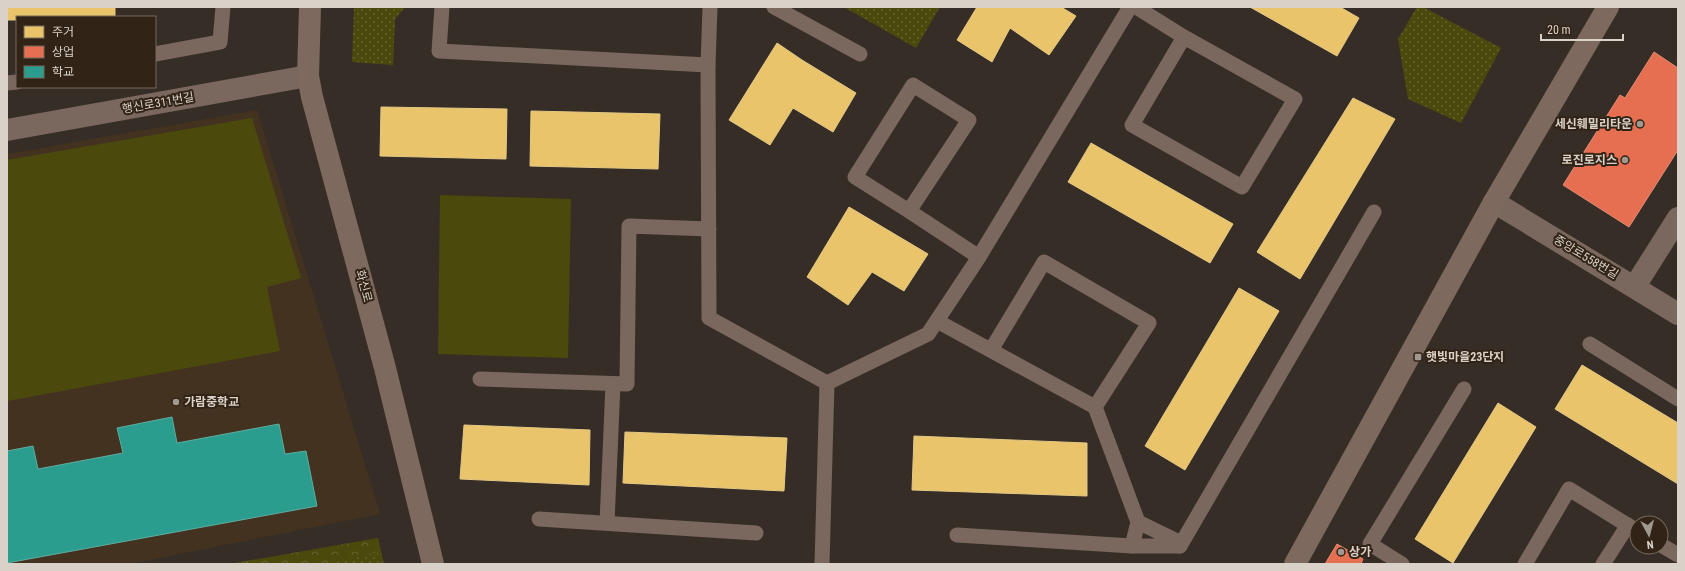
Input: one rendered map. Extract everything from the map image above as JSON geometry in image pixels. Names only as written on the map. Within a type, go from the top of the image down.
[{"type":"street","name":"화신로","points":[[310,7],[308,76],[385,368],[433,564]]},
{"type":"street","points":[[1295,564],[1494,202],[1608,7]]},
{"type":"street","name":"행신로311번길","points":[[7,130],[308,76]]},
{"type":"street","name":"중앙로558번길","points":[[1494,202],[1635,286],[1678,314]]},
{"type":"street","points":[[1635,286],[1678,218]]},
{"type":"lane","points":[[156,54],[220,42],[223,7]]},
{"type":"lane","points":[[442,7],[439,51],[708,65]]},
{"type":"lane","points":[[710,7],[708,65],[709,318],[827,383]]},
{"type":"lane","points":[[774,7],[860,54]]},
{"type":"lane","points":[[827,383],[928,334],[979,256],[1130,7]]},
{"type":"lane","points":[[1136,7],[1184,37],[1295,99],[1242,187],[1132,125],[1184,37]]},
{"type":"lane","points":[[909,211],[969,120],[912,85],[855,177],[979,256]]},
{"type":"lane","points":[[1180,546],[1374,212]]},
{"type":"lane","points":[[480,379],[626,384],[629,226],[709,229]]},
{"type":"lane","points":[[991,350],[1044,262],[1149,323],[1095,407]]},
{"type":"lane","points":[[937,321],[1095,407],[1138,522],[1132,546]]},
{"type":"lane","points":[[1590,344],[1678,399]]},
{"type":"lane","points":[[822,564],[827,383]]},
{"type":"lane","points":[[607,523],[613,384]]},
{"type":"lane","points":[[1402,564],[1370,544],[1464,389]]},
{"type":"lane","points":[[1525,564],[1569,489],[1629,526]]},
{"type":"lane","points":[[539,519],[756,533]]},
{"type":"lane","points":[[1138,522],[1177,541],[1180,546]]},
{"type":"lane","points":[[1603,564],[1629,532]]},
{"type":"lane","points":[[957,535],[1132,546],[1180,546]]},
{"type":"lane","points":[[1669,550],[1678,555]]},
{"type":"shaded area","name":"가람중학교","points":[[257,110],[380,514],[129,564],[7,564],[7,154]]},
{"type":"green space","points":[[354,7],[405,7],[395,19],[393,65],[352,62]]},
{"type":"green space","points":[[844,7],[940,7],[916,48]]},
{"type":"green space","points":[[1417,7],[1423,7],[1501,48],[1461,123],[1408,99],[1398,39]]},
{"type":"green space","points":[[252,118],[301,278],[267,287],[280,351],[7,401],[7,160]]},
{"type":"green space","points":[[440,195],[571,199],[568,358],[438,354]]},
{"type":"green space","points":[[378,538],[384,564],[229,564]]},
{"type":"green space","points":[[377,552],[379,564],[329,564]]},
{"type":"building: 주거","points":[[7,7],[115,7],[115,16],[16,16],[16,20],[7,20]]},
{"type":"building: 주거","points":[[977,7],[1061,7],[1076,16],[1049,55],[1010,28],[992,62],[957,40]]},
{"type":"building: 주거","points":[[1250,7],[1340,7],[1359,18],[1337,56]]},
{"type":"building: 주거","points":[[777,43],[856,93],[833,132],[793,108],[770,145],[729,120]]},
{"type":"building: 주거","points":[[1353,98],[1395,119],[1300,279],[1257,252]]},
{"type":"building: 주거","points":[[381,107],[507,109],[506,159],[380,156]]},
{"type":"building: 주거","points":[[531,111],[660,114],[658,169],[530,166]]},
{"type":"building: 주거","points":[[1091,143],[1233,224],[1210,263],[1068,182]]},
{"type":"building: 주거","points":[[849,207],[928,254],[904,291],[872,272],[848,305],[807,277]]},
{"type":"building: 주거","points":[[1239,288],[1279,311],[1185,470],[1145,446]]},
{"type":"building: 주거","points":[[1582,365],[1678,423],[1678,484],[1555,409]]},
{"type":"building: 주거","points":[[1498,403],[1536,427],[1453,563],[1415,539]]},
{"type":"building: 주거","points":[[464,425],[590,430],[589,485],[460,479]]},
{"type":"building: 주거","points":[[625,432],[787,438],[784,491],[623,483]]},
{"type":"building: 주거","points":[[914,436],[1087,443],[1087,496],[912,490]]},
{"type":"building: 상업","name":"세신훼밀리타운","points":[[1654,52],[1678,68],[1678,150],[1629,227],[1563,185],[1620,95],[1625,98]]},
{"type":"building: 상업","name":"상가","points":[[1337,544],[1363,559],[1361,564],[1325,564]]},
{"type":"building: 학교","points":[[172,417],[177,443],[279,424],[285,454],[306,451],[317,506],[7,563],[7,451],[33,446],[38,469],[123,453],[117,428]]},
{"type":"place","name":"세신훼밀리타운","points":[[1640,124]]},
{"type":"place","name":"로진로지스","points":[[1625,160]]},
{"type":"place","name":"햇빛마을23단지","points":[[1418,357]]},
{"type":"place","name":"가람중학교","points":[[176,402]]},
{"type":"place","name":"상가","points":[[1341,552]]}]
